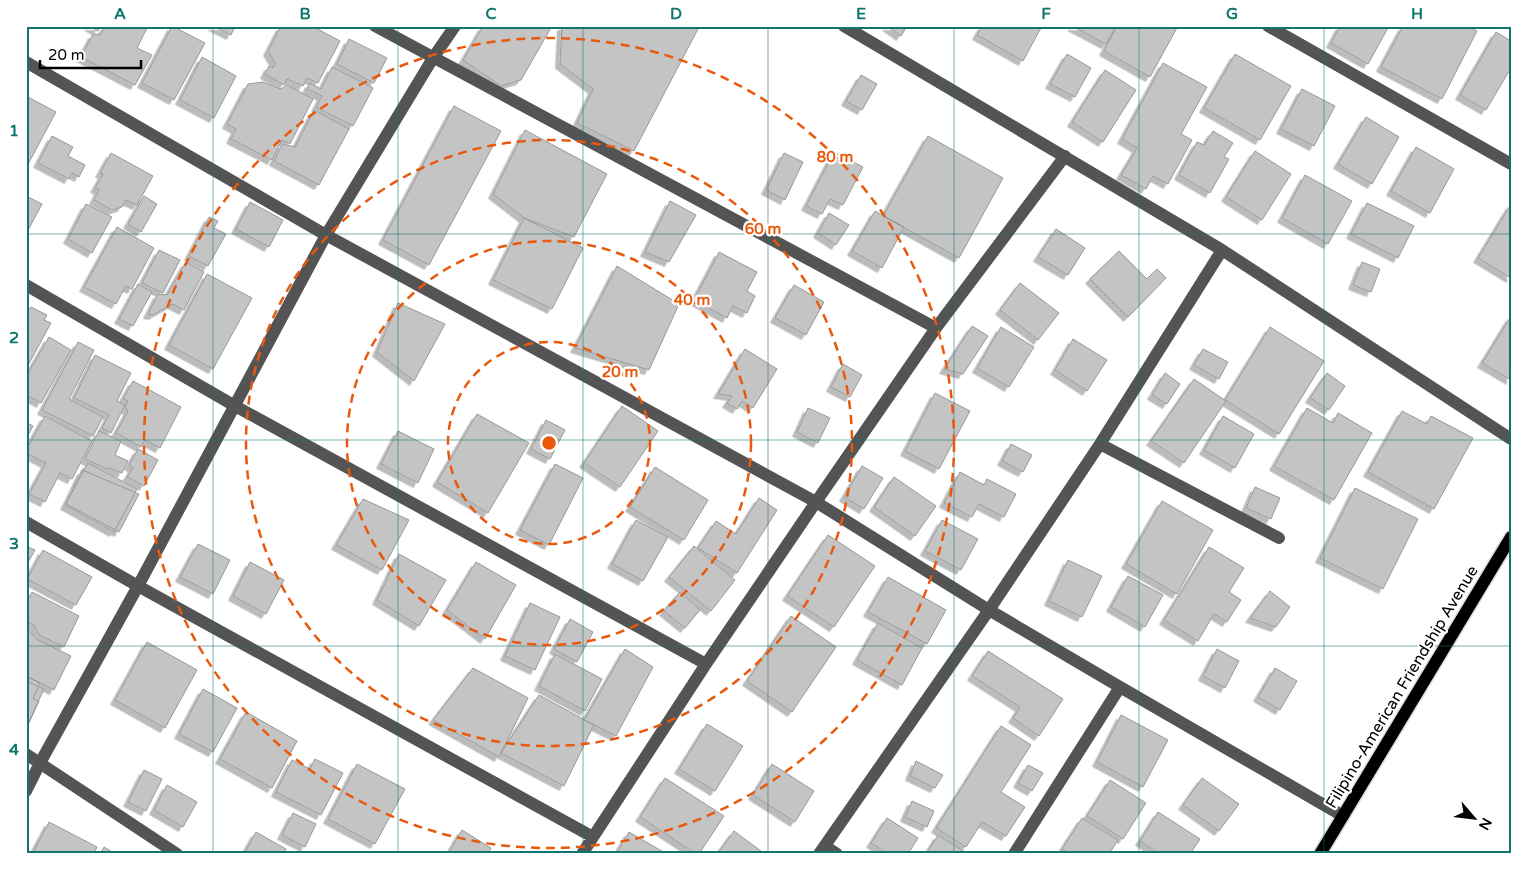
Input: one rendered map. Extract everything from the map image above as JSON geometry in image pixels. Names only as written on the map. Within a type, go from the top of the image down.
[{"type":"main road","name":"Filipino-American Friendship Avenue","points":[[1320,854],[1511,537]]},
{"type":"street","points":[[374,26],[936,328]]},
{"type":"street","points":[[26,791],[326,235],[433,58],[455,26]]},
{"type":"street","points":[[844,26],[1222,250],[1511,438]]},
{"type":"street","points":[[1268,26],[1511,164]]},
{"type":"street","points":[[26,62],[326,235],[816,502],[989,610],[1343,816]]},
{"type":"street","points":[[582,854],[706,664],[936,328],[1065,156]]},
{"type":"street","points":[[837,854],[822,850],[989,610],[1100,444],[1222,250]]},
{"type":"street","points":[[26,286],[235,406],[706,664]]},
{"type":"street","points":[[1100,444],[1279,538]]},
{"type":"street","points":[[26,522],[138,586],[593,837]]},
{"type":"street","points":[[1014,854],[1120,687]]},
{"type":"street","points":[[26,754],[177,854]]},
{"type":"building","points":[[89,26],[100,26],[98,31]]},
{"type":"building","points":[[105,26],[148,26],[137,48],[152,55],[135,85],[81,57],[93,34],[100,35]]},
{"type":"building","points":[[172,26],[205,43],[174,100],[142,83]]},
{"type":"building","points":[[213,26],[235,26],[231,35]]},
{"type":"building","points":[[281,26],[312,26],[340,41],[318,83],[307,78],[303,86],[287,79],[284,85],[265,74],[269,66],[273,68],[275,63],[268,51]]},
{"type":"building","points":[[483,26],[552,26],[521,80],[501,86],[463,60]]},
{"type":"building","points":[[562,26],[692,26],[698,29],[634,151],[577,123],[593,89],[560,64]]},
{"type":"building","points":[[887,26],[907,26],[901,36]]},
{"type":"building","points":[[982,26],[1042,26],[1023,61],[977,35]]},
{"type":"building","points":[[1072,26],[1116,26],[1106,44]]},
{"type":"building","points":[[1117,26],[1178,26],[1150,77],[1104,51]]},
{"type":"building","points":[[1340,26],[1389,26],[1368,64],[1331,43]]},
{"type":"building","points":[[1403,26],[1468,26],[1477,31],[1442,99],[1381,67]]},
{"type":"building","points":[[1496,32],[1511,41],[1511,68],[1486,110],[1460,95]]},
{"type":"building","points":[[349,39],[387,58],[374,83],[337,64]]},
{"type":"building","points":[[1067,54],[1091,68],[1075,97],[1050,84]]},
{"type":"building","points":[[1235,54],[1291,86],[1260,140],[1204,108]]},
{"type":"building","points":[[202,57],[236,76],[214,118],[180,100]]},
{"type":"building","points":[[1163,63],[1207,87],[1181,134],[1192,140],[1168,184],[1153,176],[1146,189],[1121,175],[1137,148],[1122,139]]},
{"type":"building","points":[[332,67],[373,88],[353,126],[316,107],[322,96],[307,89],[310,83],[321,89]]},
{"type":"building","points":[[1105,70],[1136,90],[1103,142],[1072,122]]},
{"type":"building","points":[[861,75],[877,84],[862,110],[846,101]]},
{"type":"building","points":[[263,82],[281,89],[287,85],[313,99],[290,144],[282,140],[272,160],[231,139],[236,129],[227,124],[248,84]]},
{"type":"building","points":[[1302,89],[1335,106],[1314,146],[1281,129]]},
{"type":"building","points":[[26,96],[56,112],[26,168]]},
{"type":"building","points":[[454,106],[501,131],[429,265],[383,240]]},
{"type":"building","points":[[314,110],[349,129],[319,185],[274,161],[282,144],[295,147]]},
{"type":"building","points":[[1366,117],[1399,137],[1372,184],[1338,164]]},
{"type":"building","points":[[525,130],[607,174],[574,237],[524,218],[493,194]]},
{"type":"building","points":[[1213,131],[1233,143],[1224,157],[1229,159],[1210,193],[1179,175],[1197,142],[1204,145]]},
{"type":"building","points":[[52,136],[73,147],[68,156],[85,165],[79,177],[72,173],[69,179],[38,163]]},
{"type":"building","points":[[928,136],[1003,178],[959,258],[883,216]]},
{"type":"building","points":[[1416,147],[1454,169],[1430,213],[1391,191]]},
{"type":"building","points":[[1255,151],[1291,174],[1262,220],[1226,197]]},
{"type":"building","points":[[834,152],[863,167],[843,205],[830,199],[822,214],[806,206]]},
{"type":"building","points":[[111,153],[153,176],[137,205],[126,200],[122,207],[112,210],[94,200],[99,190],[95,188],[103,174],[100,173]]},
{"type":"building","points":[[784,153],[803,162],[785,200],[766,190]]},
{"type":"building","points":[[1305,175],[1352,201],[1328,244],[1282,218]]},
{"type":"building","points":[[26,196],[42,204],[26,234]]},
{"type":"building","points":[[144,196],[157,204],[141,232],[128,224]]},
{"type":"building","points":[[670,201],[696,215],[669,262],[645,252]]},
{"type":"building","points":[[250,202],[283,220],[269,247],[236,229]]},
{"type":"building","points":[[1367,203],[1414,226],[1398,258],[1351,234]]},
{"type":"building","points":[[86,204],[112,217],[92,253],[68,239]]},
{"type":"building","points":[[1511,204],[1511,278],[1478,258]]},
{"type":"building","points":[[875,211],[904,227],[882,268],[852,251]]},
{"type":"building","points":[[829,213],[849,225],[836,245],[818,233]]},
{"type":"building","points":[[209,217],[218,221],[214,228],[226,234],[208,266],[189,256]]},
{"type":"building","points":[[524,218],[583,248],[552,309],[493,280]]},
{"type":"building","points":[[117,227],[154,248],[132,289],[126,286],[116,304],[84,287]]},
{"type":"building","points":[[1056,229],[1085,248],[1068,275],[1038,257]]},
{"type":"building","points":[[159,250],[180,260],[163,293],[142,283]]},
{"type":"building","points":[[1119,251],[1147,279],[1157,269],[1166,278],[1128,317],[1090,279]]},
{"type":"building","points":[[719,252],[757,272],[747,291],[755,296],[747,313],[733,306],[727,318],[694,300]]},
{"type":"building","points":[[186,262],[204,272],[184,310],[172,304],[153,315],[148,314],[158,294],[167,295]]},
{"type":"building","points":[[1362,262],[1380,269],[1371,292],[1353,285]]},
{"type":"building","points":[[617,266],[679,304],[649,370],[575,348]]},
{"type":"building","points":[[207,274],[252,298],[213,369],[169,345]]},
{"type":"building","points":[[1020,283],[1059,313],[1038,340],[1000,310]]},
{"type":"building","points":[[138,284],[152,292],[133,326],[119,319]]},
{"type":"building","points":[[794,285],[824,302],[806,335],[775,318]]},
{"type":"building","points":[[398,303],[445,324],[414,381],[377,352]]},
{"type":"building","points":[[31,307],[47,315],[44,320],[51,323],[26,369],[26,314]]},
{"type":"building","points":[[1511,316],[1511,380],[1482,363]]},
{"type":"building","points":[[972,326],[988,336],[963,374],[944,369]]},
{"type":"building","points":[[1001,327],[1034,347],[1009,387],[977,368]]},
{"type":"building","points":[[1270,327],[1324,361],[1279,434],[1225,400]]},
{"type":"building","points":[[49,337],[71,350],[41,403],[26,395],[26,377]]},
{"type":"building","points":[[1073,339],[1107,360],[1087,391],[1055,370]]},
{"type":"building","points":[[78,342],[94,350],[69,399],[103,417],[93,436],[42,410]]},
{"type":"building","points":[[745,349],[777,369],[753,408],[742,401],[737,409],[727,403],[732,396],[718,394]]},
{"type":"building","points":[[1203,349],[1228,362],[1219,379],[1194,365]]},
{"type":"building","points":[[95,355],[131,373],[117,401],[125,405],[111,433],[102,428],[109,415],[74,398]]},
{"type":"building","points":[[843,364],[862,375],[850,397],[831,387]]},
{"type":"building","points":[[1165,373],[1180,384],[1167,404],[1152,395]]},
{"type":"building","points":[[1327,373],[1345,386],[1329,410],[1310,398]]},
{"type":"building","points":[[1194,379],[1226,401],[1184,463],[1151,441]]},
{"type":"building","points":[[133,381],[181,407],[160,448],[145,440],[141,447],[116,433],[128,411],[125,407],[128,401],[123,399]]},
{"type":"building","points":[[935,393],[970,411],[939,469],[905,451]]},
{"type":"building","points":[[622,406],[658,431],[620,487],[584,463]]},
{"type":"building","points":[[808,408],[830,418],[818,443],[797,432]]},
{"type":"building","points":[[1307,408],[1333,423],[1338,413],[1372,433],[1334,500],[1274,466]]},
{"type":"building","points":[[1402,411],[1427,424],[1431,416],[1473,438],[1434,509],[1368,472]]},
{"type":"building","points":[[477,414],[529,443],[488,513],[437,482]]},
{"type":"building","points":[[45,416],[92,441],[72,479],[60,473],[45,502],[29,494],[46,463],[26,453],[26,450]]},
{"type":"building","points":[[1223,416],[1254,434],[1235,468],[1204,450]]},
{"type":"building","points":[[546,420],[565,430],[550,459],[531,449]]},
{"type":"building","points":[[26,422],[33,426],[26,439]]},
{"type":"building","points":[[99,431],[121,441],[115,455],[128,461],[122,473],[110,468],[107,469],[85,459]]},
{"type":"building","points":[[398,431],[434,449],[418,483],[381,464]]},
{"type":"building","points":[[1011,444],[1032,455],[1023,472],[1002,461]]},
{"type":"building","points":[[138,449],[158,460],[144,486],[127,477],[133,468],[129,465]]},
{"type":"building","points":[[88,463],[137,489],[114,532],[65,505]]},
{"type":"building","points":[[555,464],[583,478],[549,545],[520,530]]},
{"type":"building","points":[[862,466],[883,478],[864,509],[844,497]]},
{"type":"building","points":[[655,467],[708,500],[684,540],[630,507]]},
{"type":"building","points":[[82,470],[139,494],[119,532],[66,504]]},
{"type":"building","points":[[960,472],[984,485],[987,479],[1016,494],[1004,517],[979,504],[972,517],[944,503]]},
{"type":"building","points":[[894,477],[936,506],[915,536],[874,507]]},
{"type":"building","points":[[1255,487],[1280,498],[1271,519],[1246,508]]},
{"type":"building","points":[[1355,488],[1418,519],[1383,589],[1320,558]]},
{"type":"building","points":[[759,498],[777,510],[737,573],[698,548],[716,521],[736,534]]},
{"type":"building","points":[[363,499],[409,520],[382,570],[336,545]]},
{"type":"building","points":[[1162,501],[1213,530],[1177,594],[1126,564]]},
{"type":"building","points":[[636,520],[668,537],[643,581],[612,564]]},
{"type":"building","points":[[942,520],[978,539],[961,570],[925,551]]},
{"type":"building","points":[[828,535],[875,566],[834,627],[787,596]]},
{"type":"building","points":[[198,544],[230,560],[213,594],[180,577]]},
{"type":"building","points":[[26,546],[35,550],[26,566]]},
{"type":"building","points":[[694,546],[735,580],[711,611],[669,577]]},
{"type":"building","points":[[1209,547],[1244,568],[1229,592],[1241,600],[1227,622],[1214,614],[1198,641],[1164,620]]},
{"type":"building","points":[[43,550],[92,577],[76,605],[27,579]]},
{"type":"building","points":[[399,554],[446,580],[419,626],[377,600]]},
{"type":"building","points":[[1068,560],[1102,576],[1082,617],[1049,601]]},
{"type":"building","points":[[250,562],[284,580],[266,614],[233,596]]},
{"type":"building","points":[[476,562],[516,585],[485,639],[447,610]]},
{"type":"building","points":[[1128,576],[1163,595],[1145,627],[1111,607]]},
{"type":"building","points":[[888,577],[946,610],[927,644],[868,612]]},
{"type":"building","points":[[1270,591],[1290,607],[1276,627],[1250,618]]},
{"type":"building","points":[[32,592],[79,616],[64,647],[39,635],[34,625],[26,621],[26,603]]},
{"type":"building","points":[[680,592],[700,610],[685,628],[664,611]]},
{"type":"building","points":[[530,603],[560,617],[535,670],[505,656]]},
{"type":"building","points":[[791,616],[836,647],[792,712],[747,681]]},
{"type":"building","points":[[570,619],[593,632],[577,662],[554,649]]},
{"type":"building","points":[[878,623],[922,648],[902,685],[857,660]]},
{"type":"building","points":[[26,627],[36,639],[71,656],[54,690],[26,676]]},
{"type":"building","points":[[147,642],[197,670],[165,728],[115,700]]},
{"type":"building","points":[[625,649],[653,667],[616,736],[584,720]]},
{"type":"building","points":[[1217,649],[1239,661],[1225,688],[1203,676]]},
{"type":"building","points":[[988,651],[1063,699],[1039,736],[1013,718],[1020,707],[972,676]]},
{"type":"building","points":[[555,654],[602,679],[585,711],[539,686]]},
{"type":"building","points":[[473,668],[528,698],[499,757],[433,720]]},
{"type":"building","points":[[1275,668],[1297,681],[1280,710],[1258,697]]},
{"type":"building","points":[[26,676],[40,683],[33,699],[39,701],[29,723],[26,722]]},
{"type":"building","points":[[26,681],[44,689],[27,726],[26,725]]},
{"type":"building","points":[[203,689],[237,708],[213,752],[179,734]]},
{"type":"building","points":[[539,695],[594,725],[564,786],[501,753]]},
{"type":"building","points":[[246,712],[297,741],[272,788],[220,759]]},
{"type":"building","points":[[1121,715],[1168,740],[1143,787],[1097,762]]},
{"type":"building","points":[[707,724],[743,746],[715,791],[679,769]]},
{"type":"building","points":[[1001,726],[1031,745],[1001,792],[1025,807],[1006,836],[982,822],[966,847],[936,828]]},
{"type":"building","points":[[315,759],[343,773],[321,815],[276,792],[292,760],[310,769]]},
{"type":"building","points":[[916,761],[943,775],[935,788],[910,776]]},
{"type":"building","points":[[357,764],[405,789],[375,844],[328,819]]},
{"type":"building","points":[[772,764],[814,791],[795,822],[753,795]]},
{"type":"building","points":[[1028,765],[1043,773],[1032,791],[1018,783]]},
{"type":"building","points":[[144,770],[162,779],[146,811],[128,802]]},
{"type":"building","points":[[665,778],[724,816],[699,854],[696,854],[640,817]]},
{"type":"building","points":[[1202,778],[1239,804],[1219,831],[1183,805]]},
{"type":"building","points":[[1110,780],[1146,803],[1123,839],[1087,816]]},
{"type":"building","points":[[167,785],[197,802],[183,827],[154,810]]},
{"type":"building","points":[[912,801],[934,811],[927,827],[905,817]]},
{"type":"building","points":[[1158,812],[1200,839],[1190,854],[1160,854],[1140,841]]},
{"type":"building","points":[[293,813],[316,824],[305,847],[282,835]]},
{"type":"building","points":[[887,818],[918,838],[908,854],[888,854],[871,843]]},
{"type":"building","points":[[1082,818],[1118,840],[1109,854],[1070,854],[1062,849]]},
{"type":"building","points":[[49,822],[97,847],[94,854],[32,854]]},
{"type":"building","points":[[462,830],[491,848],[488,854],[448,854]]},
{"type":"building","points":[[734,831],[765,854],[717,854]]},
{"type":"building","points":[[256,832],[286,849],[284,854],[244,854]]},
{"type":"building","points":[[629,832],[667,854],[616,854]]},
{"type":"building","points":[[938,835],[968,854],[926,854]]},
{"type":"building","points":[[104,847],[116,854],[100,854]]}]
